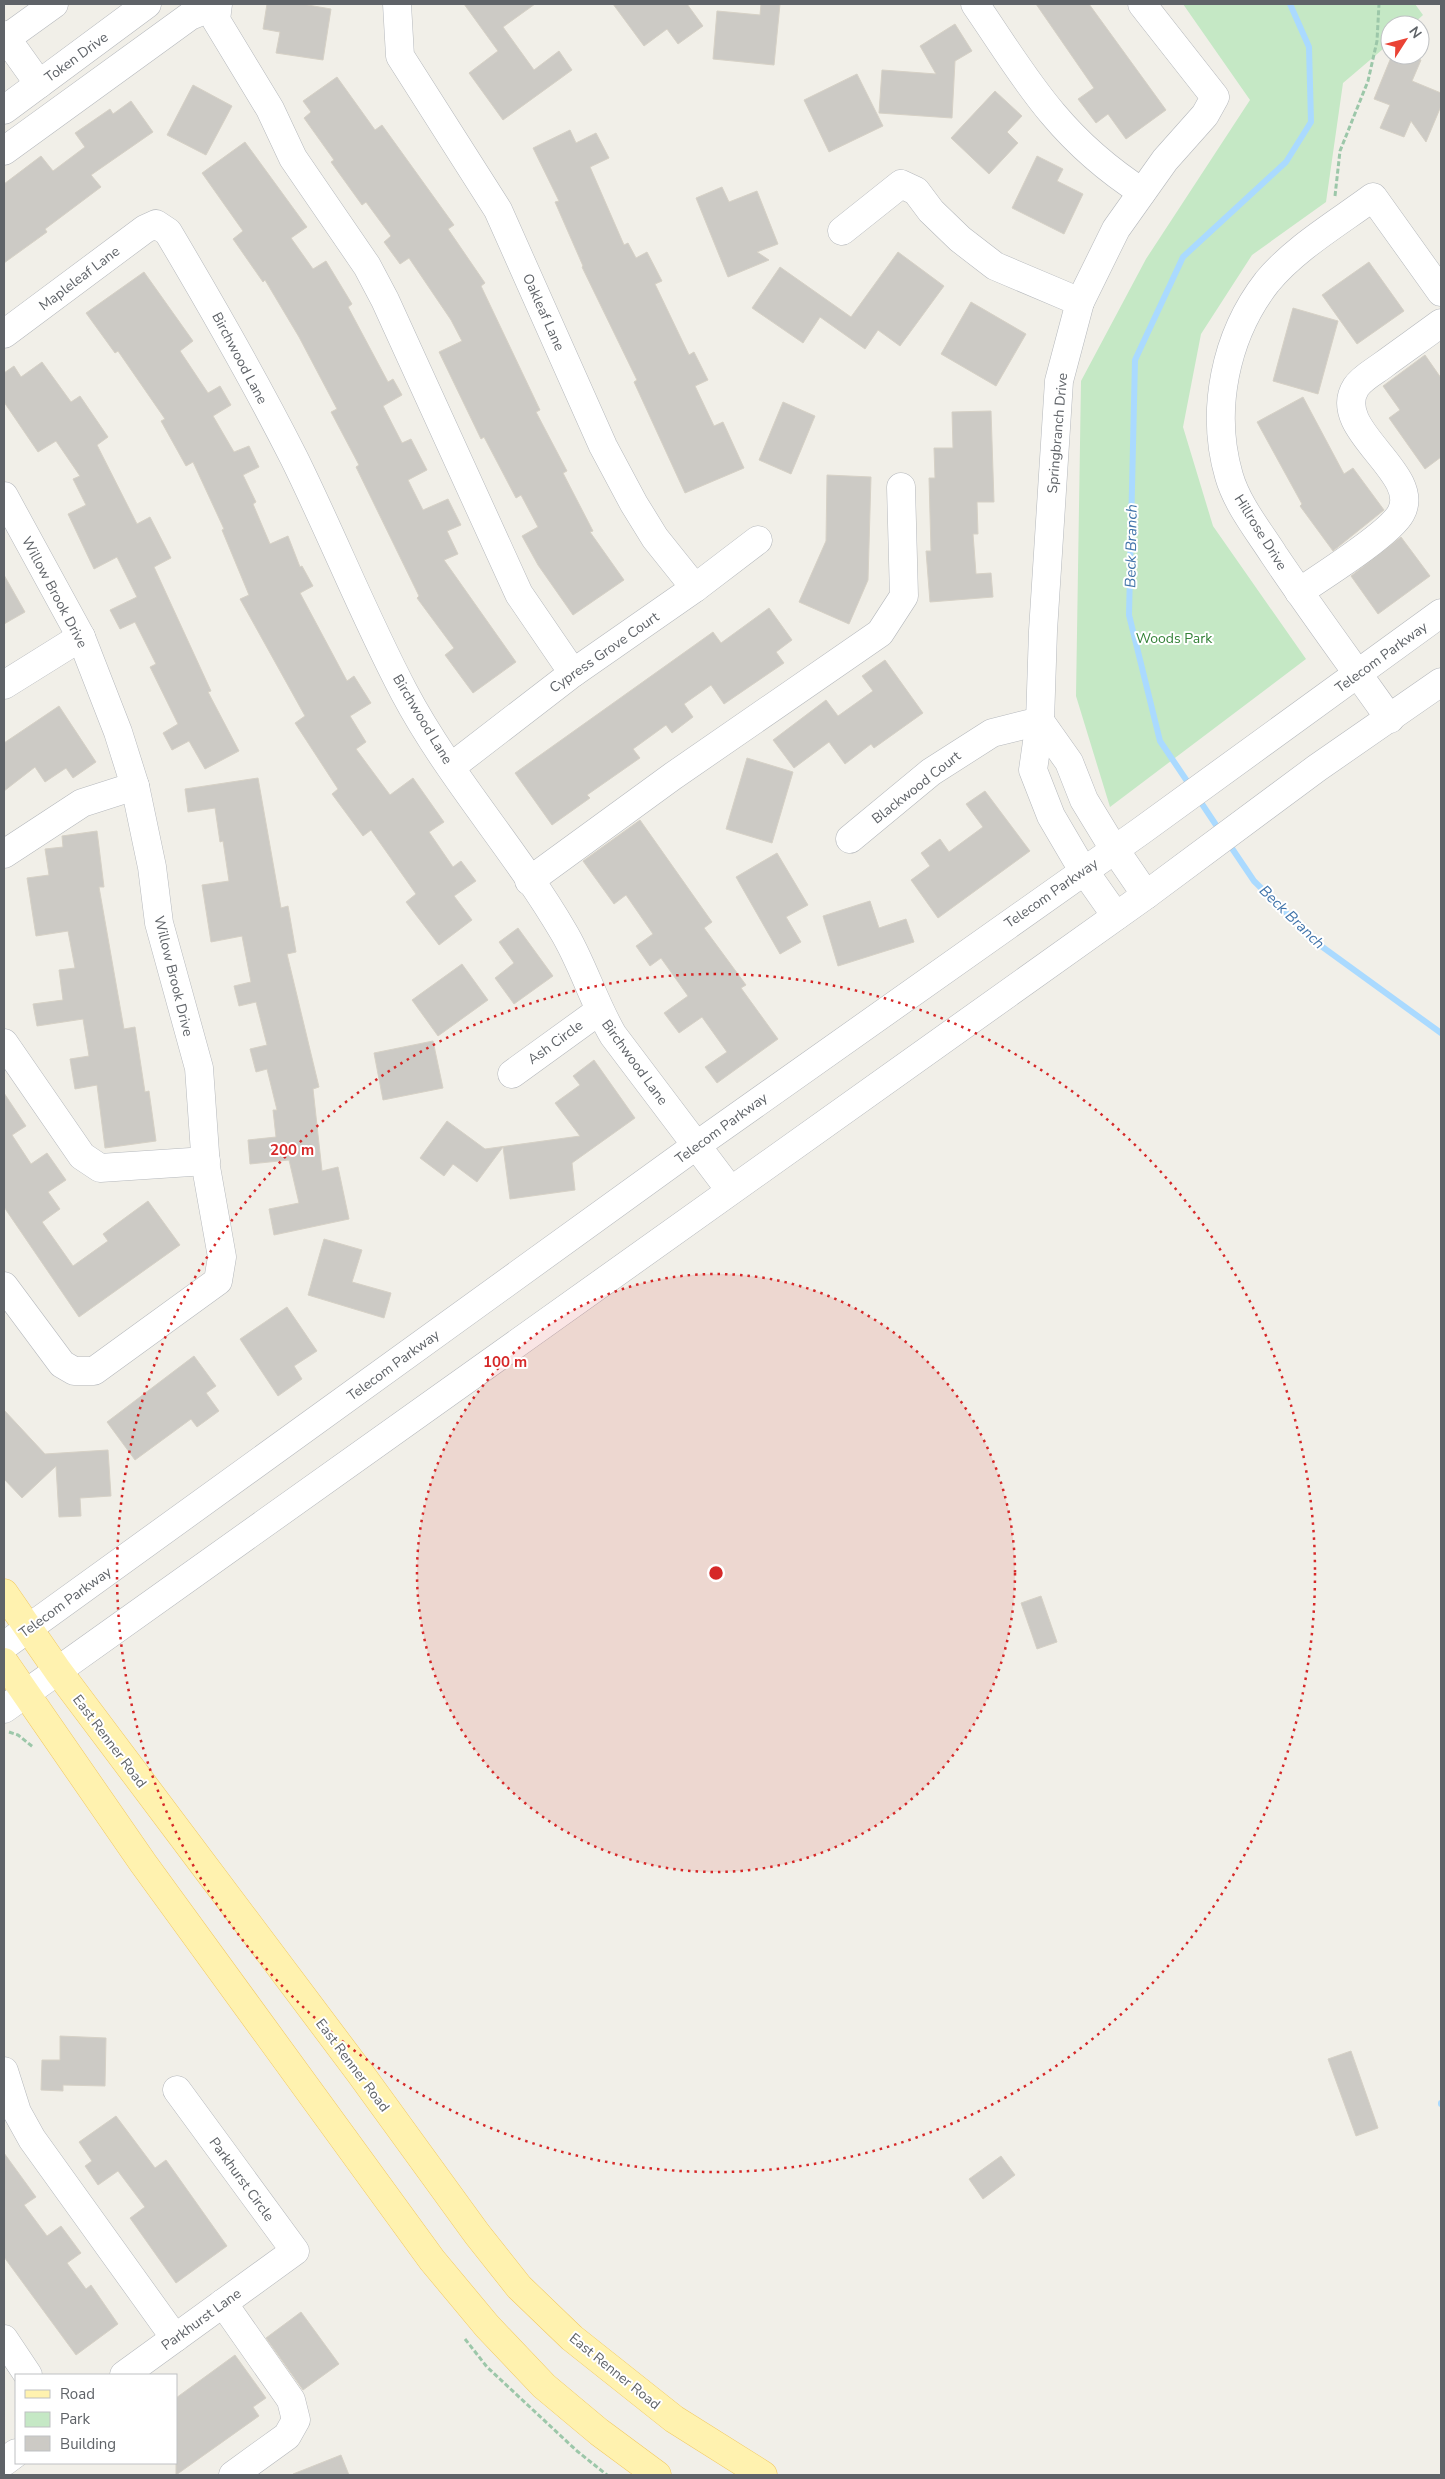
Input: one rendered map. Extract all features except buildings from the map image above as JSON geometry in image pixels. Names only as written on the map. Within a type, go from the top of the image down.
[{"type":"main road","name":"East Renner Road","points":[[4,1593],[58,1671],[360,2073],[477,2234],[519,2286],[572,2338],[674,2419],[763,2475]]},
{"type":"main road","points":[[4,1662],[143,1863],[432,2260],[487,2326],[544,2386],[599,2432],[657,2475]]},
{"type":"street","points":[[39,84],[5,38],[54,4]]},
{"type":"street","name":"Token Drive","points":[[4,110],[147,4]]},
{"type":"street","name":"Oakleaf Lane","points":[[397,4],[400,56],[498,210],[608,455],[655,538],[695,588]]},
{"type":"street","points":[[975,4],[1052,113],[1092,155],[1113,173],[1142,192]]},
{"type":"street","name":"Springbranch Drive","points":[[1116,916],[1051,816],[1033,770],[1040,721],[1043,631],[1059,380],[1080,302],[1116,229],[1165,160],[1205,115],[1215,97],[1142,4]]},
{"type":"street","points":[[4,151],[190,16],[218,5],[216,20],[270,109],[293,158],[367,266],[385,300],[519,594],[573,673]]},
{"type":"street","points":[[842,231],[901,184],[916,191],[931,211],[960,239],[995,266],[1080,302]]},
{"type":"street","name":"Hillrose Drive","points":[[1390,719],[1299,592],[1249,517],[1229,478],[1221,444],[1224,377],[1234,343],[1248,310],[1268,282],[1293,257],[1373,197],[1441,292]]},
{"type":"street","name":"Mapleleaf Lane","points":[[4,334],[145,229],[156,224]]},
{"type":"street","name":"Birchwood Lane","points":[[156,224],[168,232],[224,326],[294,460],[339,559],[405,693],[451,767],[563,930],[581,964],[599,1011],[613,1035],[730,1190]]},
{"type":"street","points":[[1299,592],[1376,537],[1400,514],[1404,494],[1388,465],[1356,422],[1350,411],[1350,403],[1357,386],[1441,323]]},
{"type":"street","points":[[529,881],[673,776],[880,632],[904,596],[901,487]]},
{"type":"street","name":"Willow Brook Drive","points":[[4,1286],[62,1364],[74,1371],[94,1371],[218,1281],[222,1257],[206,1161],[199,1068],[159,923],[152,867],[135,786],[118,732],[81,637],[7,511]]},
{"type":"street","name":"Cypress Grove Court","points":[[451,767],[573,673],[695,588],[758,540]]},
{"type":"street","name":"Telecom Parkway","points":[[4,1646],[697,1145],[1084,869],[1141,831],[1441,613]]},
{"type":"street","points":[[4,684],[81,637]]},
{"type":"street","points":[[4,1709],[1146,895],[1278,797],[1441,682]]},
{"type":"street","points":[[1040,721],[1069,762],[1084,800],[1146,895]]},
{"type":"street","name":"Blackwood Court","points":[[850,839],[931,772],[992,733],[1040,721]]},
{"type":"street","points":[[1040,789],[1074,774]]},
{"type":"street","points":[[4,854],[82,803],[135,786]]},
{"type":"street","name":"Ash Circle","points":[[512,1074],[599,1011]]},
{"type":"street","points":[[4,1043],[82,1156],[100,1168],[206,1161]]},
{"type":"street","points":[[4,2071],[17,2112],[32,2139],[175,2338]]},
{"type":"street","name":"Parkhurst Circle","points":[[177,2090],[295,2251],[278,2263]]},
{"type":"street","name":"Parkhurst Lane","points":[[125,2374],[278,2263]]},
{"type":"street","points":[[223,2303],[291,2400],[296,2420],[286,2436],[233,2475]]},
{"type":"street","points":[[4,2340],[27,2374]]},
{"type":"street","points":[[4,2462],[15,2454]]},
{"type":"path","points":[[1332,203],[1336,193],[1340,151],[1368,81],[1377,41],[1379,4]]},
{"type":"green space","name":"Woods Park","points":[[1183,4],[1415,4],[1423,15],[1380,15],[1380,52],[1343,83],[1326,202],[1252,255],[1201,334],[1183,427],[1213,526],[1306,659],[1110,807],[1076,696],[1081,381],[1146,259],[1250,100]]},
{"type":"waterway","name":"Beck Branch","points":[[1191,787],[1160,741],[1129,615],[1135,360],[1183,257],[1286,162],[1311,122],[1309,47],[1290,4]]},
{"type":"waterway","name":"Beck Branch","points":[[1198,798],[1220,831]]},
{"type":"waterway","name":"Beck Branch","points":[[1227,841],[1254,881],[1317,943],[1441,1033]]}]
